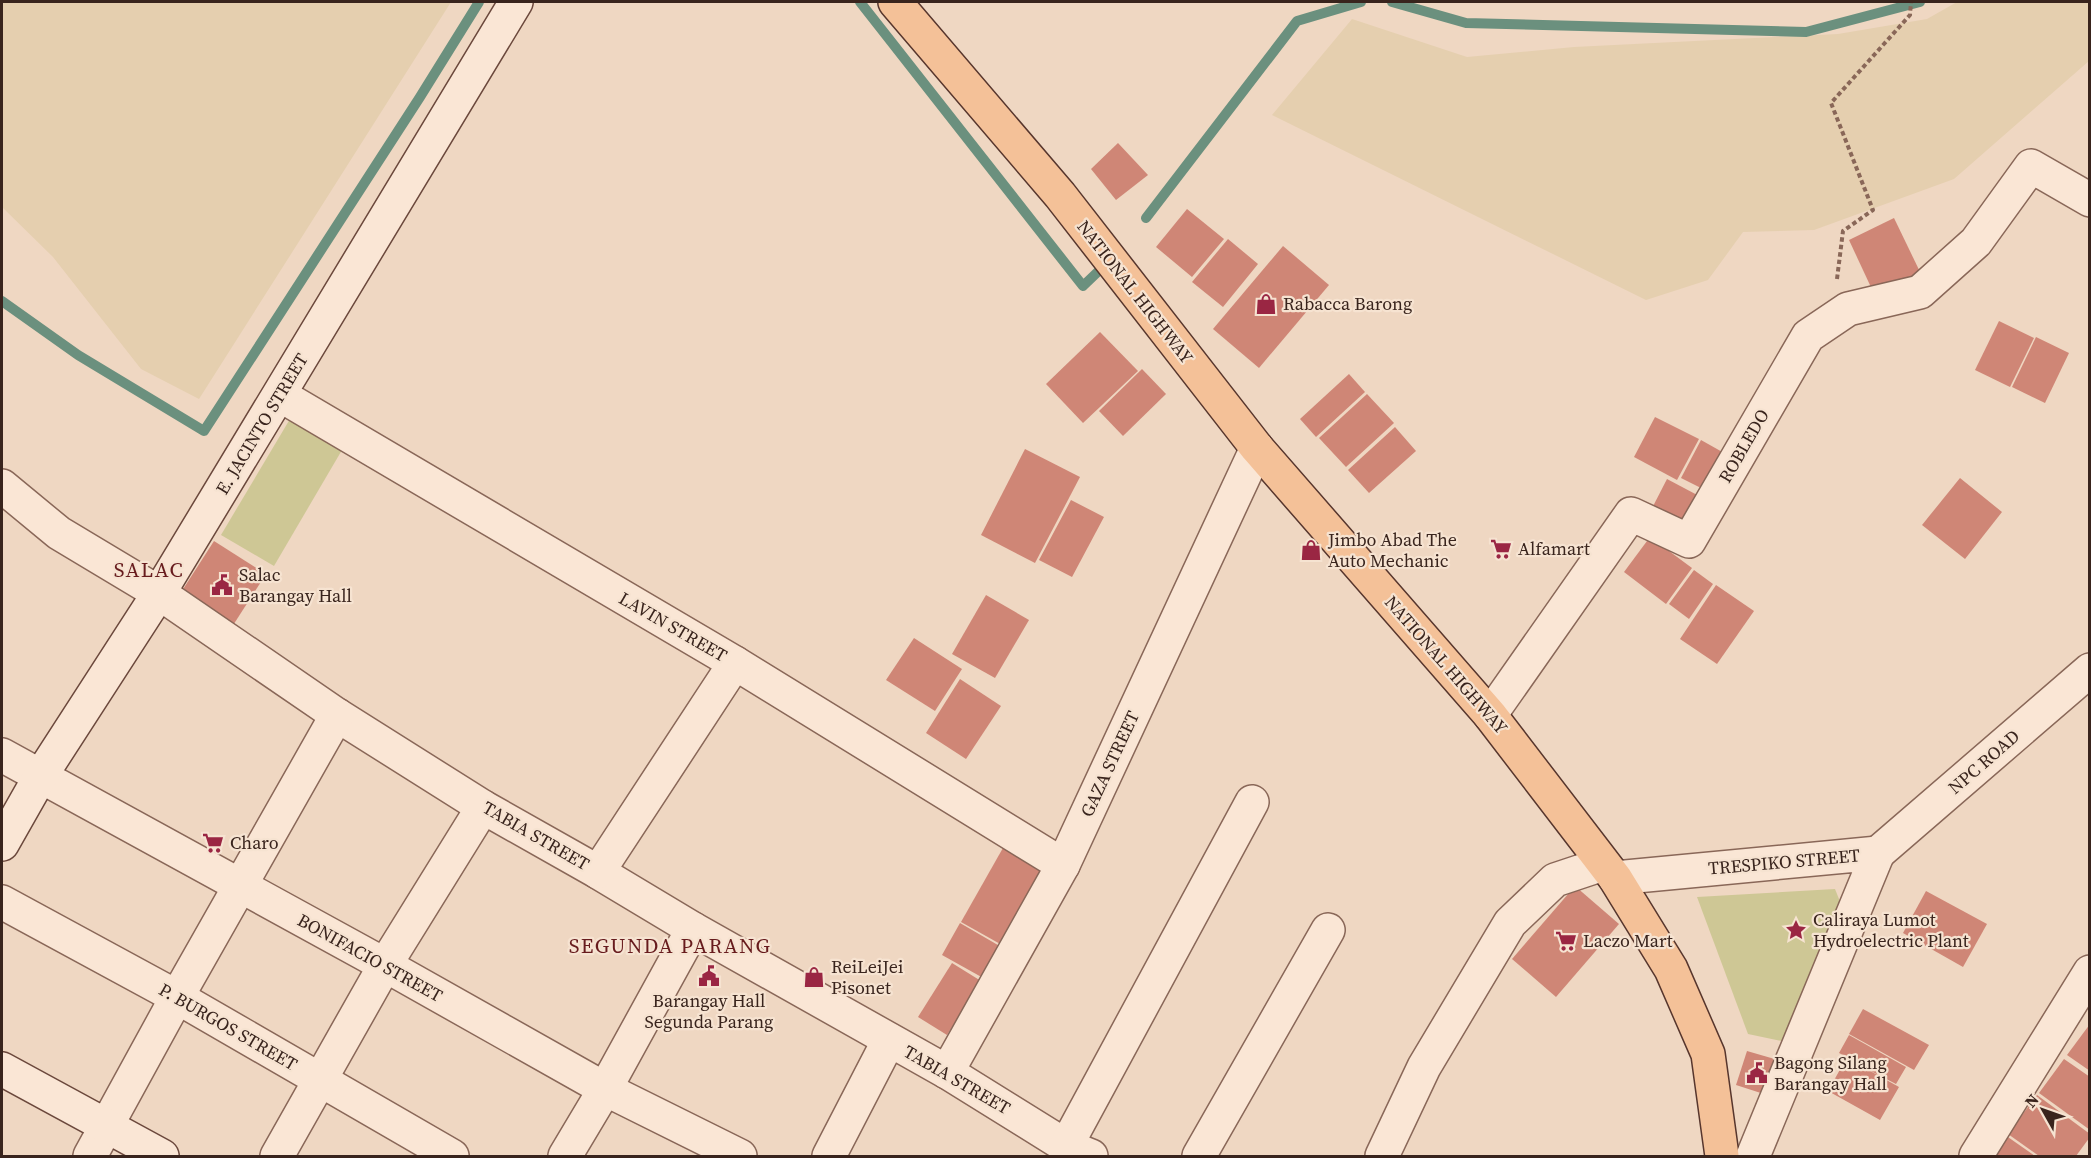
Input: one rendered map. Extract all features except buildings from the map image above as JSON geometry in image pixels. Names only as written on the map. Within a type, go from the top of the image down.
[{"type":"main road","name":"NATIONAL HIGHWAY","points":[[895,2],[1060,195],[1257,448],[1490,714],[1609,871],[1671,969],[1708,1054],[1722,1156]]},
{"type":"street","name":"E. JACINTO STREET","points":[[2,844],[40,777],[159,593],[280,395],[516,2]]},
{"type":"street","name":"ROBLEDO","points":[[1490,714],[1631,514],[1689,541],[1808,336],[1848,309],[1920,292],[1976,242],[2031,166],[2090,200]]},
{"type":"street","name":"LAVIN STREET","points":[[280,395],[735,663],[1063,865]]},
{"type":"street","name":"GAZA STREET","points":[[947,1072],[1063,865],[1257,448]]},
{"type":"street","name":"TABIA STREET","points":[[2,486],[59,533],[159,593],[337,715],[483,807],[947,1072],[1079,1151]]},
{"type":"street","points":[[598,872],[735,663]]},
{"type":"street","name":"NPC ROAD","points":[[1878,853],[2090,670]]},
{"type":"street","points":[[90,1156],[337,715]]},
{"type":"street","name":"BONIFACIO STREET","points":[[2,755],[605,1089],[741,1156]]},
{"type":"street","points":[[1079,1151],[1252,802]]},
{"type":"street","points":[[277,1156],[384,965],[483,807]]},
{"type":"street","name":"TRESPIKO STREET","points":[[1382,1156],[1424,1067],[1510,923],[1555,880],[1609,871],[1878,853],[1753,1156]]},
{"type":"street","name":"P. BURGOS STREET","points":[[2,902],[177,997],[452,1156]]},
{"type":"street","points":[[565,1156],[605,1089],[693,929]]},
{"type":"street","points":[[1199,1156],[1328,930]]},
{"type":"street","points":[[1976,1156],[2090,972]]},
{"type":"street","points":[[829,1156],[889,1040]]},
{"type":"street","points":[[2,1069],[162,1156]]},
{"type":"path","points":[[1848,309],[1836,288],[1843,231],[1873,210],[1831,103],[1911,15],[1911,2]]},
{"type":"shaded area","points":[[2,2],[451,2],[199,399],[141,369],[53,257],[2,207]]},
{"type":"shaded area","points":[[1957,2],[2089,2],[2089,61],[1954,179],[1814,230],[1743,232],[1708,280],[1646,300],[1272,115],[1352,19],[1467,57],[1574,47],[1838,34],[1927,19]]},
{"type":"shaded area","points":[[290,419],[342,450],[274,566],[221,535]]},
{"type":"shaded area","points":[[1835,889],[1847,919],[1791,1043],[1748,1034],[1697,897]]},
{"type":"waterway","points":[[2,301],[78,355],[204,431],[479,2]]},
{"type":"waterway","points":[[860,2],[1083,286],[1106,264]]},
{"type":"waterway","points":[[1146,218],[1297,21],[1361,2]]},
{"type":"waterway","points":[[1392,2],[1466,23],[1806,32],[1920,2]]},
{"type":"place","name":"Rabacca Barong","points":[[1266,304]]},
{"type":"place","name":"Alfamart","points":[[1501,549]]},
{"type":"place","name":"Jimbo Abad The Auto Mechanic","points":[[1311,550]]},
{"type":"place","name":"Salac Barangay Hall","points":[[222,585]]},
{"type":"place","name":"Charo","points":[[213,843]]},
{"type":"place","name":"Caliraya Lumot Hydroelectric Plant","points":[[1796,930]]},
{"type":"place","name":"Laczo Mart","points":[[1566,941]]},
{"type":"place","name":"Barangay Hall Segunda Parang","points":[[709,976]]},
{"type":"place","name":"ReiLeiJei Pisonet","points":[[814,977]]},
{"type":"place","name":"Bagong Silang Barangay Hall","points":[[1757,1073]]},
{"type":"district","name":"SALAC","points":[[149,570]]},
{"type":"district","name":"SEGUNDA PARANG","points":[[670,946]]}]
